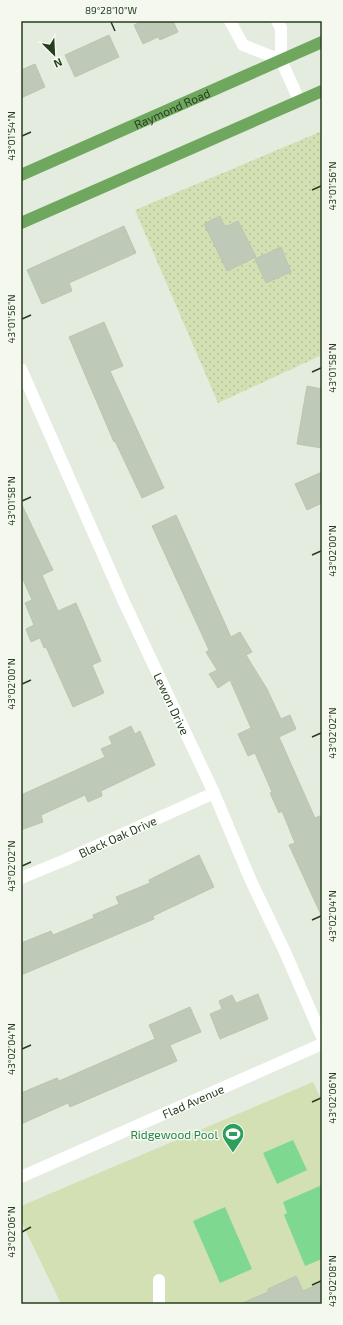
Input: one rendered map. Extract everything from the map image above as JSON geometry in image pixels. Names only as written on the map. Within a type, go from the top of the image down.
[{"type":"main road","name":"Raymond Road","points":[[21,175],[322,42]]},
{"type":"main road","points":[[21,223],[322,91]]},
{"type":"street","points":[[230,21],[243,45],[281,60]]},
{"type":"street","points":[[277,21],[281,28],[281,60],[300,100]]},
{"type":"street","name":"Lewon Drive","points":[[21,370],[124,602],[214,793],[251,881],[285,952],[322,1037]]},
{"type":"street","name":"Black Oak Drive","points":[[21,878],[65,860],[214,793]]},
{"type":"street","name":"Flad Avenue","points":[[21,1178],[322,1044]]},
{"type":"street","points":[[159,1280],[159,1304]]},
{"type":"shaded area","points":[[322,131],[322,355],[218,403],[135,210]]},
{"type":"shaded area","name":"Ridgewood Pool","points":[[313,1082],[322,1101],[322,1304],[61,1304],[21,1221],[21,1206]]},
{"type":"shaded area","points":[[293,1140],[307,1170],[277,1184],[263,1153]]},
{"type":"shaded area","points":[[322,1185],[322,1259],[305,1266],[284,1215],[287,1213],[283,1202]]},
{"type":"shaded area","points":[[225,1207],[252,1269],[220,1283],[193,1221]]},
{"type":"building","points":[[142,21],[173,21],[178,32],[160,40],[158,37],[143,44],[134,25]]},
{"type":"building","points":[[109,35],[119,57],[75,77],[65,55]]},
{"type":"building","points":[[35,64],[45,87],[21,98],[21,70]]},
{"type":"building","points":[[220,216],[225,227],[238,221],[256,257],[227,271],[204,224]]},
{"type":"building","points":[[124,226],[136,253],[69,283],[72,291],[42,304],[27,270]]},
{"type":"building","points":[[281,247],[291,272],[266,283],[255,259]]},
{"type":"building","points":[[104,322],[123,366],[110,371],[164,488],[142,498],[115,441],[114,442],[69,337]]},
{"type":"building","points":[[307,386],[322,389],[322,448],[297,444]]},
{"type":"building","points":[[322,472],[322,503],[307,510],[295,484]]},
{"type":"building","points":[[21,503],[53,570],[42,575],[58,611],[76,603],[101,661],[92,665],[104,693],[73,707],[46,647],[44,648],[40,638],[31,642],[26,629],[34,625],[25,603],[32,600],[21,575]]},
{"type":"building","points":[[176,515],[231,637],[240,632],[252,652],[246,655],[267,689],[281,719],[290,715],[296,729],[279,737],[315,818],[322,815],[322,917],[289,845],[295,843],[282,811],[279,813],[270,793],[272,792],[255,753],[248,756],[238,734],[251,728],[230,680],[218,688],[209,674],[217,670],[206,652],[209,650],[152,526]]},
{"type":"building","points":[[131,726],[135,734],[140,731],[155,765],[101,791],[102,796],[88,802],[85,795],[41,815],[43,822],[21,830],[21,795],[105,757],[101,749],[112,744],[109,737]]},
{"type":"building","points":[[199,855],[214,887],[153,916],[154,919],[21,975],[21,943],[51,931],[53,935],[94,918],[93,915],[119,904],[116,897],[150,883],[149,880]]},
{"type":"building","points":[[258,994],[268,1019],[220,1039],[210,1014],[222,1009],[219,1001],[232,995],[236,1003]]},
{"type":"building","points":[[190,1007],[201,1032],[170,1045],[177,1061],[70,1107],[68,1103],[21,1124],[21,1093],[57,1078],[59,1081],[155,1039],[149,1025]]},
{"type":"building","points":[[296,1276],[303,1291],[322,1283],[322,1304],[240,1304],[268,1292],[268,1289]]},
{"type":"place","name":"Ridgewood Pool","points":[[233,1154]]}]
